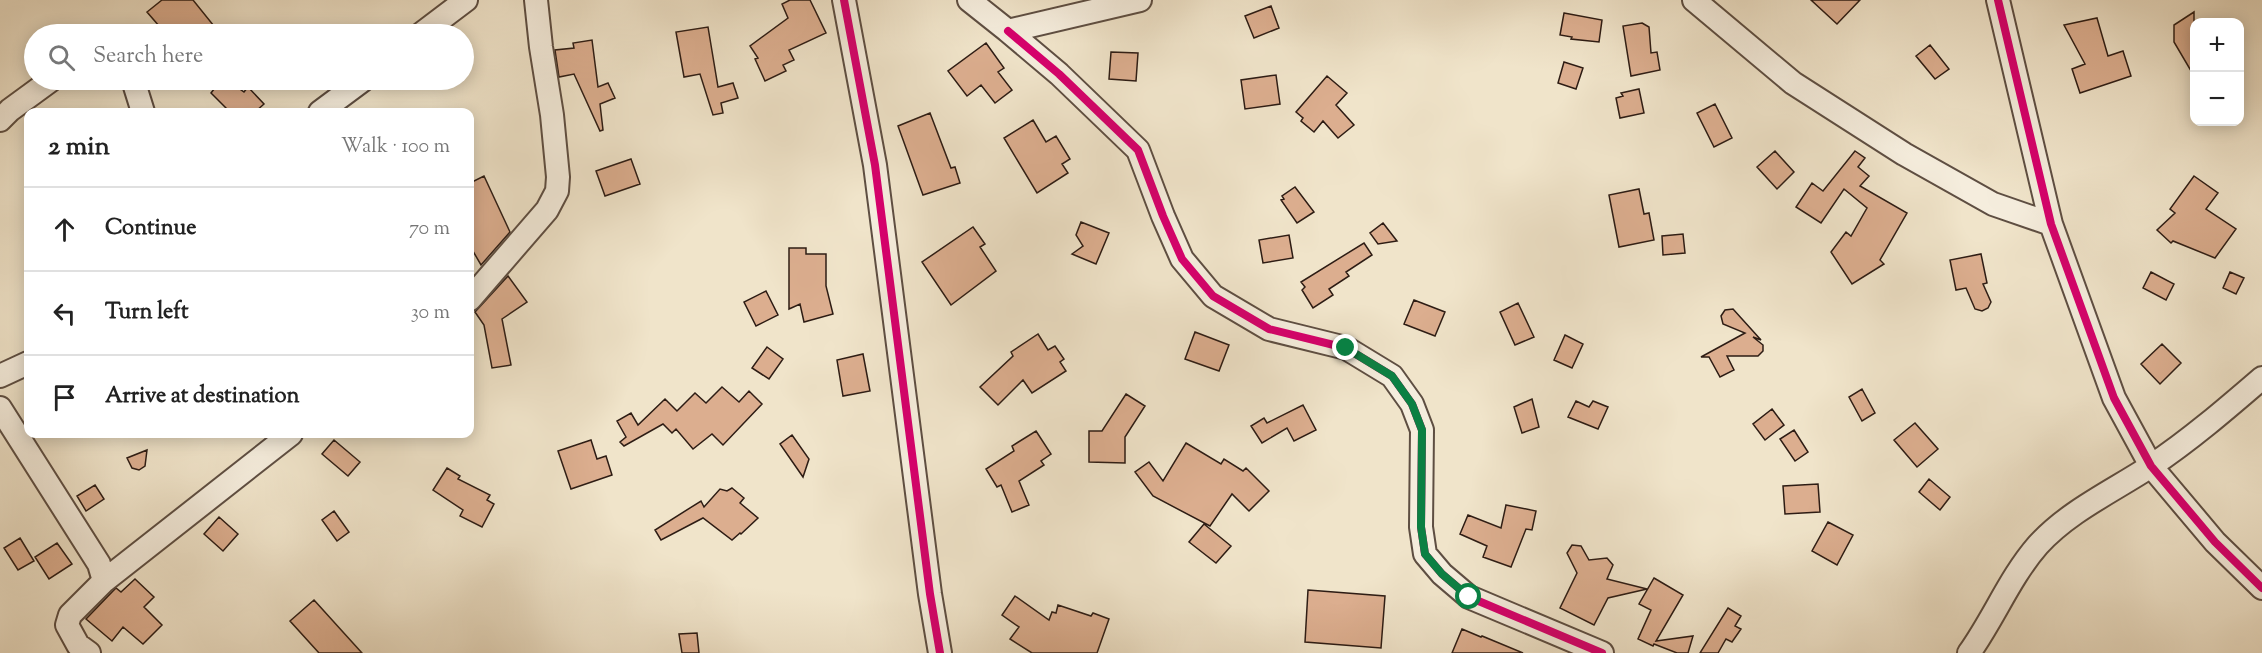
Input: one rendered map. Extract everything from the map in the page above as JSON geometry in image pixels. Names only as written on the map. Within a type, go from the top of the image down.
[{"type":"street","points":[[434,24],[466,0]]},
{"type":"street","points":[[474,294],[547,210],[556,191],[558,177],[552,115],[536,0]]},
{"type":"street","points":[[844,0],[875,165],[930,594],[940,653]]},
{"type":"street","points":[[969,0],[1059,74],[1138,150],[1162,216],[1182,259],[1213,296],[1269,329],[1346,348],[1392,376],[1412,404],[1422,430],[1421,527],[1425,554],[1442,574],[1469,597],[1602,653]]},
{"type":"street","points":[[1008,31],[1140,0]]},
{"type":"street","points":[[1694,0],[1792,83],[1993,204],[2051,224]]},
{"type":"street","points":[[1998,0],[2051,224],[2114,398],[2151,466],[2215,542],[2262,588]]},
{"type":"street","points":[[0,120],[37,90]]},
{"type":"street","points":[[136,90],[142,108]]},
{"type":"street","points":[[325,108],[350,90]]},
{"type":"street","points":[[0,376],[24,365]]},
{"type":"street","points":[[1969,653],[2017,574],[2055,528],[2151,466],[2204,428],[2262,378]]},
{"type":"street","points":[[0,408],[99,564],[104,581]]},
{"type":"street","points":[[89,653],[78,645],[67,625],[70,615],[104,581],[286,438]]},
{"type":"building","points":[[162,0],[193,0],[212,24],[157,24],[147,12]]},
{"type":"building","points":[[790,0],[810,0],[826,33],[789,50],[794,60],[783,65],[786,71],[765,81],[755,59],[758,58],[750,46],[788,18],[782,4]]},
{"type":"building","points":[[1811,0],[1860,0],[1837,24]]},
{"type":"building","points":[[1271,6],[1279,28],[1254,38],[1245,16]]},
{"type":"building","points":[[2194,12],[2194,18],[2190,18],[2190,69],[2174,42],[2174,25]]},
{"type":"building","points":[[1564,13],[1602,20],[1599,42],[1571,39],[1572,37],[1560,35]]},
{"type":"building","points":[[2097,18],[2108,56],[2123,51],[2131,76],[2080,93],[2072,69],[2085,64],[2064,25]]},
{"type":"building","points":[[1642,23],[1649,27],[1651,53],[1657,52],[1660,70],[1631,76],[1623,26]]},
{"type":"building","points":[[708,27],[718,87],[733,83],[738,98],[721,103],[723,113],[713,115],[700,74],[684,77],[676,32]]},
{"type":"building","points":[[592,40],[598,87],[608,83],[615,98],[600,104],[603,130],[600,131],[574,74],[559,77],[555,50],[574,48],[573,43]]},
{"type":"building","points":[[986,43],[1004,68],[998,72],[1012,90],[995,103],[981,85],[967,96],[948,71]]},
{"type":"building","points":[[1930,45],[1949,69],[1935,79],[1916,56]]},
{"type":"building","points":[[1111,52],[1138,53],[1136,81],[1109,79]]},
{"type":"building","points":[[1564,62],[1583,68],[1576,89],[1558,83]]},
{"type":"building","points":[[1276,75],[1280,104],[1245,109],[1241,80]]},
{"type":"building","points":[[1327,76],[1347,93],[1336,105],[1354,125],[1338,138],[1323,121],[1314,132],[1301,121],[1303,118],[1296,112]]},
{"type":"building","points":[[1639,89],[1644,113],[1620,118],[1616,98],[1623,96],[1621,93]]},
{"type":"building","points":[[213,90],[241,90],[244,92],[251,90],[264,104],[260,108],[226,108],[211,93]]},
{"type":"building","points":[[1715,104],[1732,138],[1714,147],[1697,113]]},
{"type":"building","points":[[930,113],[951,168],[955,167],[960,183],[923,195],[898,126]]},
{"type":"building","points":[[1033,120],[1046,142],[1056,136],[1070,159],[1062,164],[1068,173],[1037,193],[1004,138]]},
{"type":"building","points":[[1775,151],[1794,172],[1777,189],[1757,167]]},
{"type":"building","points":[[1855,151],[1865,158],[1858,167],[1869,176],[1860,186],[1907,213],[1880,260],[1884,264],[1852,284],[1831,252],[1846,232],[1851,236],[1867,208],[1844,189],[1821,223],[1796,207],[1812,183],[1823,191]]},
{"type":"building","points":[[631,159],[640,184],[605,196],[596,171]]},
{"type":"building","points":[[484,176],[510,232],[481,265],[474,253],[474,181]]},
{"type":"building","points":[[2194,176],[2218,193],[2206,209],[2236,229],[2215,258],[2173,241],[2171,243],[2157,230],[2175,213],[2170,209]]},
{"type":"building","points":[[1295,187],[1314,212],[1297,223],[1281,200],[1284,199],[1282,196]]},
{"type":"building","points":[[1639,189],[1644,214],[1649,213],[1654,240],[1619,247],[1609,195]]},
{"type":"building","points":[[1081,222],[1109,233],[1096,264],[1072,254],[1083,246],[1076,235]]},
{"type":"building","points":[[1383,223],[1397,241],[1378,244],[1370,233]]},
{"type":"building","points":[[973,227],[985,244],[980,247],[996,271],[951,305],[922,262]]},
{"type":"building","points":[[1683,234],[1685,253],[1663,255],[1662,236]]},
{"type":"building","points":[[1289,235],[1293,258],[1263,263],[1259,240]]},
{"type":"building","points":[[1364,243],[1372,255],[1346,272],[1349,276],[1329,289],[1333,295],[1313,308],[1302,290],[1305,287],[1301,282]]},
{"type":"building","points":[[789,248],[806,248],[806,254],[826,254],[826,286],[833,314],[804,322],[800,304],[789,309]]},
{"type":"building","points":[[1981,254],[1987,283],[1983,284],[1991,302],[1988,308],[1982,311],[1975,309],[1966,288],[1956,290],[1950,260]]},
{"type":"building","points":[[2151,272],[2174,284],[2166,300],[2143,288]]},
{"type":"building","points":[[2230,272],[2244,278],[2236,294],[2223,288]]},
{"type":"building","points":[[508,276],[527,302],[502,319],[511,365],[492,368],[484,325],[475,312]]},
{"type":"building","points":[[766,291],[778,315],[756,326],[744,302]]},
{"type":"building","points":[[1414,300],[1445,312],[1435,336],[1404,324]]},
{"type":"building","points":[[1518,303],[1534,337],[1515,345],[1500,312]]},
{"type":"building","points":[[1733,309],[1761,340],[1753,337],[1763,345],[1763,351],[1758,356],[1727,356],[1734,370],[1720,377],[1709,357],[1701,357],[1745,333],[1723,324],[1721,316],[1725,310]]},
{"type":"building","points":[[1195,332],[1229,345],[1219,371],[1185,359]]},
{"type":"building","points":[[1038,334],[1048,350],[1055,346],[1064,359],[1060,362],[1066,371],[1032,393],[1023,380],[998,405],[980,387],[1013,356],[1011,352]]},
{"type":"building","points":[[1565,335],[1583,344],[1572,368],[1554,360]]},
{"type":"building","points":[[2162,344],[2181,363],[2160,384],[2141,364]]},
{"type":"building","points":[[767,347],[783,359],[769,379],[752,368]]},
{"type":"building","points":[[863,354],[870,391],[843,396],[837,360]]},
{"type":"building","points":[[722,387],[739,402],[749,391],[762,404],[723,445],[712,434],[693,449],[676,429],[672,433],[663,424],[624,446],[620,442],[626,437],[617,421],[631,413],[638,425],[665,399],[677,411],[695,393],[706,403]]},
{"type":"building","points":[[1862,389],[1875,413],[1862,421],[1849,397]]},
{"type":"building","points":[[1126,394],[1145,406],[1125,437],[1125,463],[1089,462],[1089,431],[1102,431]]},
{"type":"building","points":[[1532,399],[1539,427],[1522,433],[1514,407]]},
{"type":"building","points":[[1576,401],[1589,407],[1593,401],[1608,407],[1598,429],[1568,417]]},
{"type":"building","points":[[1303,405],[1316,430],[1294,441],[1287,428],[1262,443],[1251,426],[1264,418],[1267,423]]},
{"type":"building","points":[[1772,409],[1784,425],[1765,440],[1753,424]]},
{"type":"building","points":[[1915,423],[1938,449],[1917,467],[1894,440]]},
{"type":"building","points":[[1794,430],[1808,452],[1795,461],[1780,439]]},
{"type":"building","points":[[1036,431],[1051,454],[1041,461],[1044,465],[1019,481],[1029,505],[1012,512],[1001,485],[997,487],[986,469],[1014,451],[1012,446]]},
{"type":"building","points":[[792,435],[809,459],[803,477],[780,444]]},
{"type":"building","points":[[334,440],[360,462],[348,476],[322,454]]},
{"type":"building","points":[[591,440],[597,459],[606,456],[612,475],[571,489],[558,451]]},
{"type":"building","points":[[1186,443],[1221,464],[1224,459],[1243,471],[1246,468],[1269,491],[1249,511],[1232,494],[1210,526],[1153,496],[1135,472],[1149,462],[1163,481]]},
{"type":"building","points":[[147,450],[145,466],[139,470],[132,468],[127,458]]},
{"type":"building","points":[[447,468],[460,476],[458,479],[490,495],[487,500],[494,504],[482,527],[460,516],[463,510],[433,490]]},
{"type":"building","points":[[1929,479],[1950,497],[1940,510],[1919,492]]},
{"type":"building","points":[[1818,484],[1820,512],[1785,514],[1783,486]]},
{"type":"building","points":[[95,485],[104,499],[86,511],[77,496]]},
{"type":"building","points":[[732,488],[744,498],[740,503],[758,518],[741,534],[732,540],[703,518],[661,540],[655,530],[701,501],[704,507],[720,489],[727,491]]},
{"type":"building","points":[[1506,505],[1536,511],[1532,530],[1526,529],[1511,567],[1483,557],[1487,546],[1460,534],[1468,515],[1501,528]]},
{"type":"building","points":[[334,511],[349,532],[337,541],[322,520]]},
{"type":"building","points":[[219,517],[238,534],[223,551],[204,534]]},
{"type":"building","points":[[1828,522],[1853,535],[1837,565],[1812,551]]},
{"type":"building","points":[[1204,524],[1231,546],[1216,563],[1189,542]]},
{"type":"building","points":[[20,538],[34,561],[18,570],[4,548]]},
{"type":"building","points":[[57,543],[72,564],[49,579],[35,557]]},
{"type":"building","points":[[1572,545],[1581,546],[1589,560],[1607,558],[1613,565],[1607,579],[1647,589],[1608,598],[1594,625],[1560,608],[1577,573],[1567,553]]},
{"type":"building","points":[[1654,578],[1683,595],[1656,641],[1693,636],[1688,653],[1677,653],[1638,639],[1651,610],[1639,604]]},
{"type":"building","points":[[135,579],[154,597],[144,607],[162,625],[143,644],[123,627],[112,641],[86,619],[116,588],[121,592]]},
{"type":"building","points":[[1308,590],[1385,596],[1381,648],[1305,642]]},
{"type":"building","points":[[1015,596],[1049,620],[1052,612],[1056,613],[1058,605],[1091,616],[1093,613],[1109,619],[1097,653],[1032,653],[1010,639],[1019,627],[1002,615]]},
{"type":"building","points":[[314,600],[362,653],[319,653],[290,621]]},
{"type":"building","points":[[1728,608],[1741,616],[1735,626],[1741,629],[1732,642],[1726,639],[1718,653],[1700,653]]},
{"type":"building","points":[[1462,629],[1482,636],[1523,653],[1452,653]]},
{"type":"building","points":[[697,633],[699,653],[682,653],[679,634]]},
{"type":"cycle path","points":[[844,0],[875,165],[930,594],[940,653]]},
{"type":"cycle path","points":[[1998,0],[2051,224],[2114,398],[2151,466],[2215,542],[2262,588]]},
{"type":"cycle path","points":[[1008,31],[1059,74],[1138,150],[1182,259],[1213,296],[1269,329],[1346,348],[1392,376],[1412,404],[1422,430],[1421,527],[1425,554],[1442,574],[1469,597],[1602,653]]},
{"type":"route","points":[[1346,348],[1392,376],[1412,404],[1422,430],[1421,527],[1425,554],[1442,574],[1469,597]]}]
